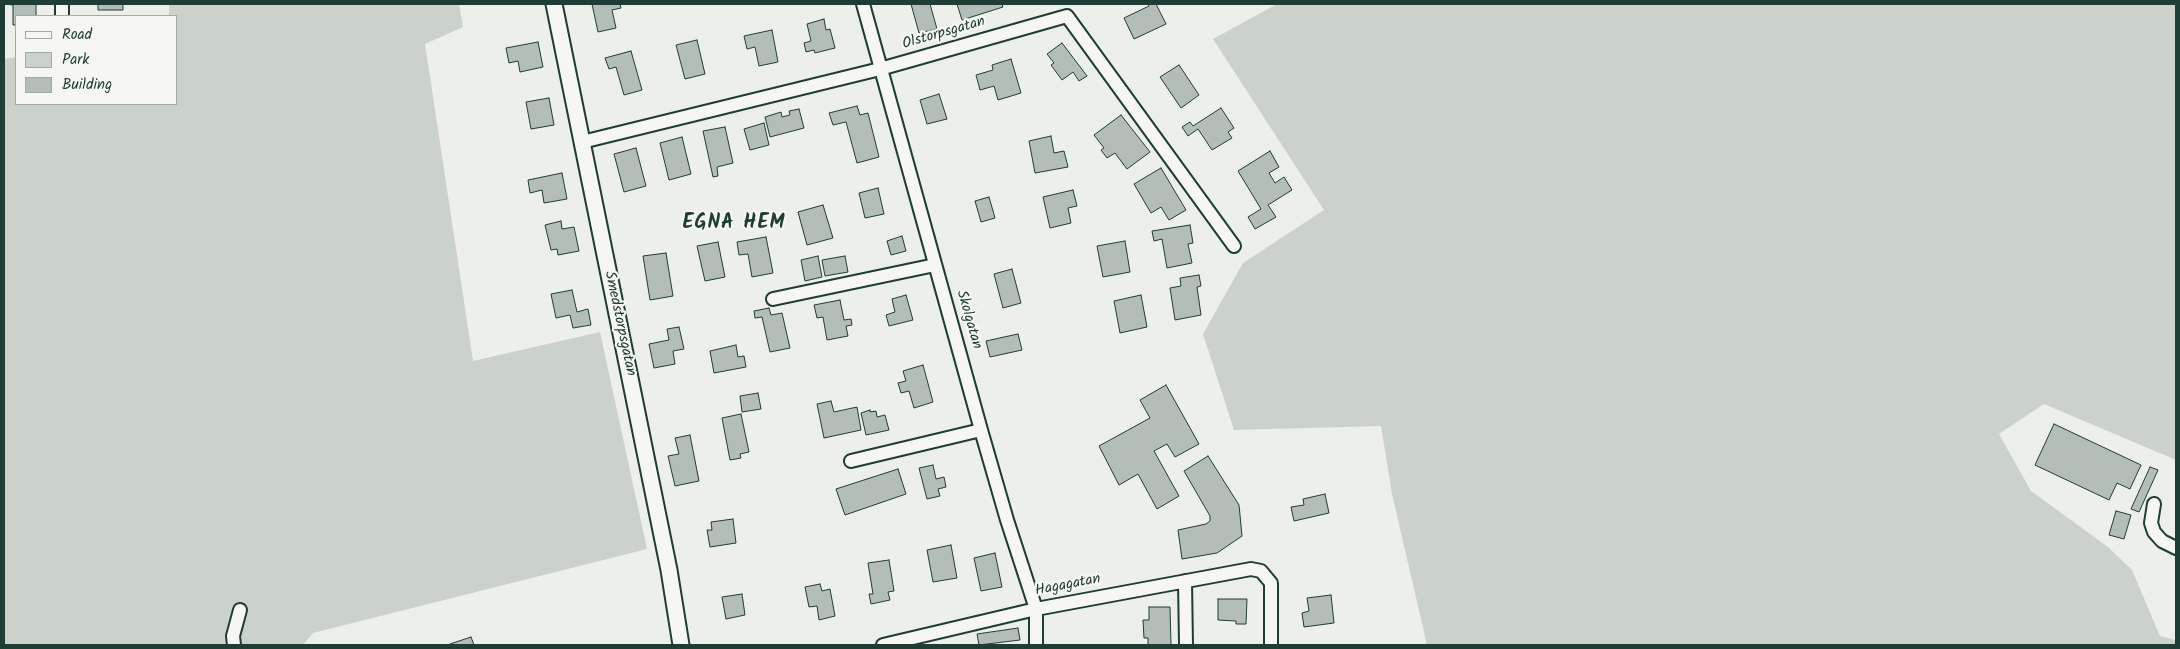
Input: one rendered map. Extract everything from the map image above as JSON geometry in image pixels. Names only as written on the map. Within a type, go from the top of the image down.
[{"type":"street","name":"Smedstorpsgatan","points":[[554,4],[669,570],[681,645]]},
{"type":"street","name":"Skolgatan","points":[[863,4],[981,430],[1007,520],[1036,609],[1036,645]]},
{"type":"street","name":"Olstorpsgatan","points":[[582,142],[880,69],[1067,16],[1234,246]]},
{"type":"street","points":[[773,299],[935,265]]},
{"type":"street","points":[[851,461],[981,430]]},
{"type":"street","points":[[2154,504],[2151,523],[2154,532],[2162,541],[2176,548]]},
{"type":"street","name":"Hagagatan","points":[[883,645],[1036,609],[1238,570],[1261,571],[1267,577],[1272,589],[1271,645]]},
{"type":"street","points":[[1185,580],[1186,645]]},
{"type":"street","points":[[234,645],[233,636],[240,610]]},
{"type":"green space","points":[[169,4],[459,4],[463,27],[425,44],[473,361],[600,332],[647,549],[313,633],[303,645],[4,645],[4,59],[15,57],[15,105],[178,105],[178,15],[169,15]]},
{"type":"green space","points":[[1277,4],[2176,4],[2176,460],[2044,404],[1999,434],[2031,491],[2108,547],[2132,570],[2160,636],[2176,640],[2176,645],[1427,645],[1392,494],[1381,426],[1234,430],[1203,334],[1243,263],[1324,210],[1213,39]]},
{"type":"building","points":[[4,4],[36,4],[36,15],[15,15],[15,25],[13,25],[13,5]]},
{"type":"building","points":[[98,4],[123,4],[123,10],[98,10]]},
{"type":"building","points":[[592,4],[620,4],[621,8],[612,10],[616,28],[598,32]]},
{"type":"building","points":[[911,4],[930,4],[937,29],[919,33]]},
{"type":"building","points":[[957,4],[1002,4],[1003,7],[962,20]]},
{"type":"building","points":[[1148,4],[1156,4],[1166,24],[1134,39],[1124,18],[1149,6]]},
{"type":"building","points":[[824,19],[826,30],[830,29],[835,48],[815,53],[814,50],[806,52],[804,43],[811,41],[807,24]]},
{"type":"building","points":[[772,30],[778,62],[759,66],[755,47],[747,49],[744,36]]},
{"type":"building","points":[[697,40],[705,74],[685,79],[676,45]]},
{"type":"building","points":[[538,42],[543,67],[520,72],[518,61],[509,63],[506,48]]},
{"type":"building","points":[[1062,43],[1087,76],[1079,81],[1073,72],[1062,80],[1051,65],[1054,63],[1047,54]]},
{"type":"building","points":[[631,51],[642,90],[624,95],[616,67],[609,69],[605,58]]},
{"type":"building","points":[[1011,59],[1021,93],[998,100],[994,86],[980,90],[976,75],[993,70],[992,65]]},
{"type":"building","points":[[1179,65],[1199,95],[1181,108],[1160,77]]},
{"type":"building","points":[[939,94],[947,119],[927,124],[920,100]]},
{"type":"building","points":[[549,98],[554,125],[531,129],[526,102]]},
{"type":"building","points":[[857,106],[860,115],[868,113],[879,157],[857,163],[846,122],[833,125],[829,113]]},
{"type":"building","points":[[1221,108],[1234,128],[1228,132],[1232,138],[1212,150],[1198,129],[1188,136],[1182,127],[1190,122],[1193,126]]},
{"type":"building","points":[[799,109],[804,128],[770,137],[765,117],[781,112],[782,117],[790,115],[789,111]]},
{"type":"building","points":[[1121,115],[1150,152],[1127,169],[1115,153],[1107,158],[1101,150],[1104,148],[1094,135]]},
{"type":"building","points":[[764,123],[769,145],[750,150],[744,129]]},
{"type":"building","points":[[725,127],[733,163],[717,167],[718,176],[713,177],[703,131]]},
{"type":"building","points":[[1051,136],[1054,153],[1064,151],[1068,167],[1035,173],[1029,141]]},
{"type":"building","points":[[682,137],[691,174],[669,180],[660,143]]},
{"type":"building","points":[[636,148],[646,186],[624,192],[614,154]]},
{"type":"building","points":[[1270,151],[1279,167],[1269,173],[1275,183],[1284,177],[1292,190],[1268,205],[1276,217],[1255,229],[1248,217],[1261,209],[1238,171]]},
{"type":"building","points":[[1161,168],[1186,210],[1169,220],[1161,207],[1151,213],[1134,184]]},
{"type":"building","points":[[562,173],[567,199],[544,203],[542,190],[530,193],[528,180]]},
{"type":"building","points":[[878,188],[884,214],[865,218],[859,193]]},
{"type":"building","points":[[1073,190],[1077,206],[1068,208],[1071,223],[1050,228],[1043,197]]},
{"type":"building","points":[[989,197],[995,218],[981,222],[975,201]]},
{"type":"building","points":[[823,205],[833,238],[807,245],[798,212]]},
{"type":"building","points":[[561,221],[562,229],[574,227],[579,251],[558,255],[557,249],[551,250],[545,225]]},
{"type":"building","points":[[1190,225],[1193,243],[1188,244],[1192,263],[1167,268],[1162,239],[1154,241],[1152,231]]},
{"type":"building","points":[[902,236],[906,251],[891,255],[887,241]]},
{"type":"building","points":[[766,237],[773,273],[752,277],[748,254],[739,255],[737,242]]},
{"type":"building","points":[[1125,241],[1130,272],[1103,277],[1097,246]]},
{"type":"building","points":[[718,242],[725,277],[705,281],[697,246]]},
{"type":"building","points":[[666,253],[673,296],[650,300],[643,256]]},
{"type":"building","points":[[818,256],[822,277],[805,281],[801,260]]},
{"type":"building","points":[[845,256],[848,272],[825,276],[822,260]]},
{"type":"building","points":[[1012,269],[1021,303],[1003,308],[994,274]]},
{"type":"building","points":[[1199,275],[1201,286],[1197,287],[1201,315],[1175,320],[1170,288],[1181,286],[1180,278]]},
{"type":"building","points":[[572,290],[577,312],[588,309],[591,325],[573,328],[570,315],[556,318],[551,294]]},
{"type":"building","points":[[906,295],[913,320],[889,326],[886,315],[895,312],[892,299]]},
{"type":"building","points":[[1141,295],[1147,327],[1120,333],[1114,301]]},
{"type":"building","points":[[840,300],[844,320],[851,319],[852,325],[846,326],[848,336],[827,340],[823,317],[817,318],[814,305]]},
{"type":"building","points":[[769,308],[771,315],[782,313],[790,348],[770,352],[762,317],[755,318],[754,311]]},
{"type":"building","points":[[679,327],[684,349],[673,351],[675,364],[654,368],[649,344],[669,340],[667,329]]},
{"type":"building","points":[[1018,334],[1022,350],[990,357],[986,341]]},
{"type":"building","points":[[736,345],[738,357],[744,356],[746,367],[714,373],[710,351]]},
{"type":"building","points":[[923,365],[933,402],[914,408],[909,391],[901,393],[898,383],[906,381],[903,371]]},
{"type":"building","points":[[1166,385],[1199,444],[1175,457],[1167,444],[1154,451],[1179,496],[1157,509],[1138,474],[1119,485],[1099,446],[1150,418],[1140,400]]},
{"type":"building","points":[[758,393],[761,409],[742,412],[740,396]]},
{"type":"building","points":[[831,401],[834,412],[857,407],[861,430],[824,438],[817,404]]},
{"type":"building","points":[[870,410],[870,412],[876,411],[877,417],[885,415],[889,430],[866,435],[861,413]]},
{"type":"building","points":[[741,414],[749,452],[740,454],[741,458],[730,460],[722,418]]},
{"type":"building","points":[[2054,424],[2141,465],[2130,489],[2117,483],[2109,500],[2035,465]]},
{"type":"building","points":[[690,435],[699,481],[675,486],[668,456],[679,454],[675,438]]},
{"type":"building","points":[[1208,456],[1239,505],[1242,536],[1217,553],[1182,559],[1178,530],[1206,524],[1210,521],[1210,516],[1184,471]]},
{"type":"building","points":[[933,465],[936,479],[944,477],[946,487],[938,489],[940,496],[927,499],[919,468]]},
{"type":"building","points":[[2150,467],[2158,470],[2139,512],[2131,509]]},
{"type":"building","points":[[898,469],[906,494],[845,515],[836,489]]},
{"type":"building","points":[[1325,494],[1329,513],[1294,521],[1291,507],[1304,505],[1303,499]]},
{"type":"building","points":[[2116,511],[2131,515],[2124,539],[2109,535]]},
{"type":"building","points":[[733,519],[736,543],[710,547],[707,530],[712,530],[711,522]]},
{"type":"building","points":[[951,545],[957,578],[933,582],[927,550]]},
{"type":"building","points":[[995,553],[1002,587],[981,591],[974,558]]},
{"type":"building","points":[[889,560],[894,591],[888,592],[890,600],[871,604],[869,594],[873,594],[868,563]]},
{"type":"building","points":[[820,584],[822,591],[830,589],[835,616],[819,620],[817,606],[809,607],[805,587]]},
{"type":"building","points":[[742,594],[745,615],[726,619],[722,597]]},
{"type":"building","points":[[1331,595],[1334,623],[1304,627],[1302,613],[1309,611],[1307,598]]},
{"type":"building","points":[[1218,599],[1247,599],[1246,624],[1236,624],[1236,621],[1218,620]]},
{"type":"building","points":[[1149,607],[1170,607],[1171,645],[1148,645],[1148,638],[1144,638],[1143,620],[1149,620]]},
{"type":"building","points":[[1018,628],[1020,640],[979,645],[977,634]]},
{"type":"building","points":[[471,637],[474,645],[450,644]]},
{"type":"district","name":"EGNA HEM","points":[[734,225]]}]
